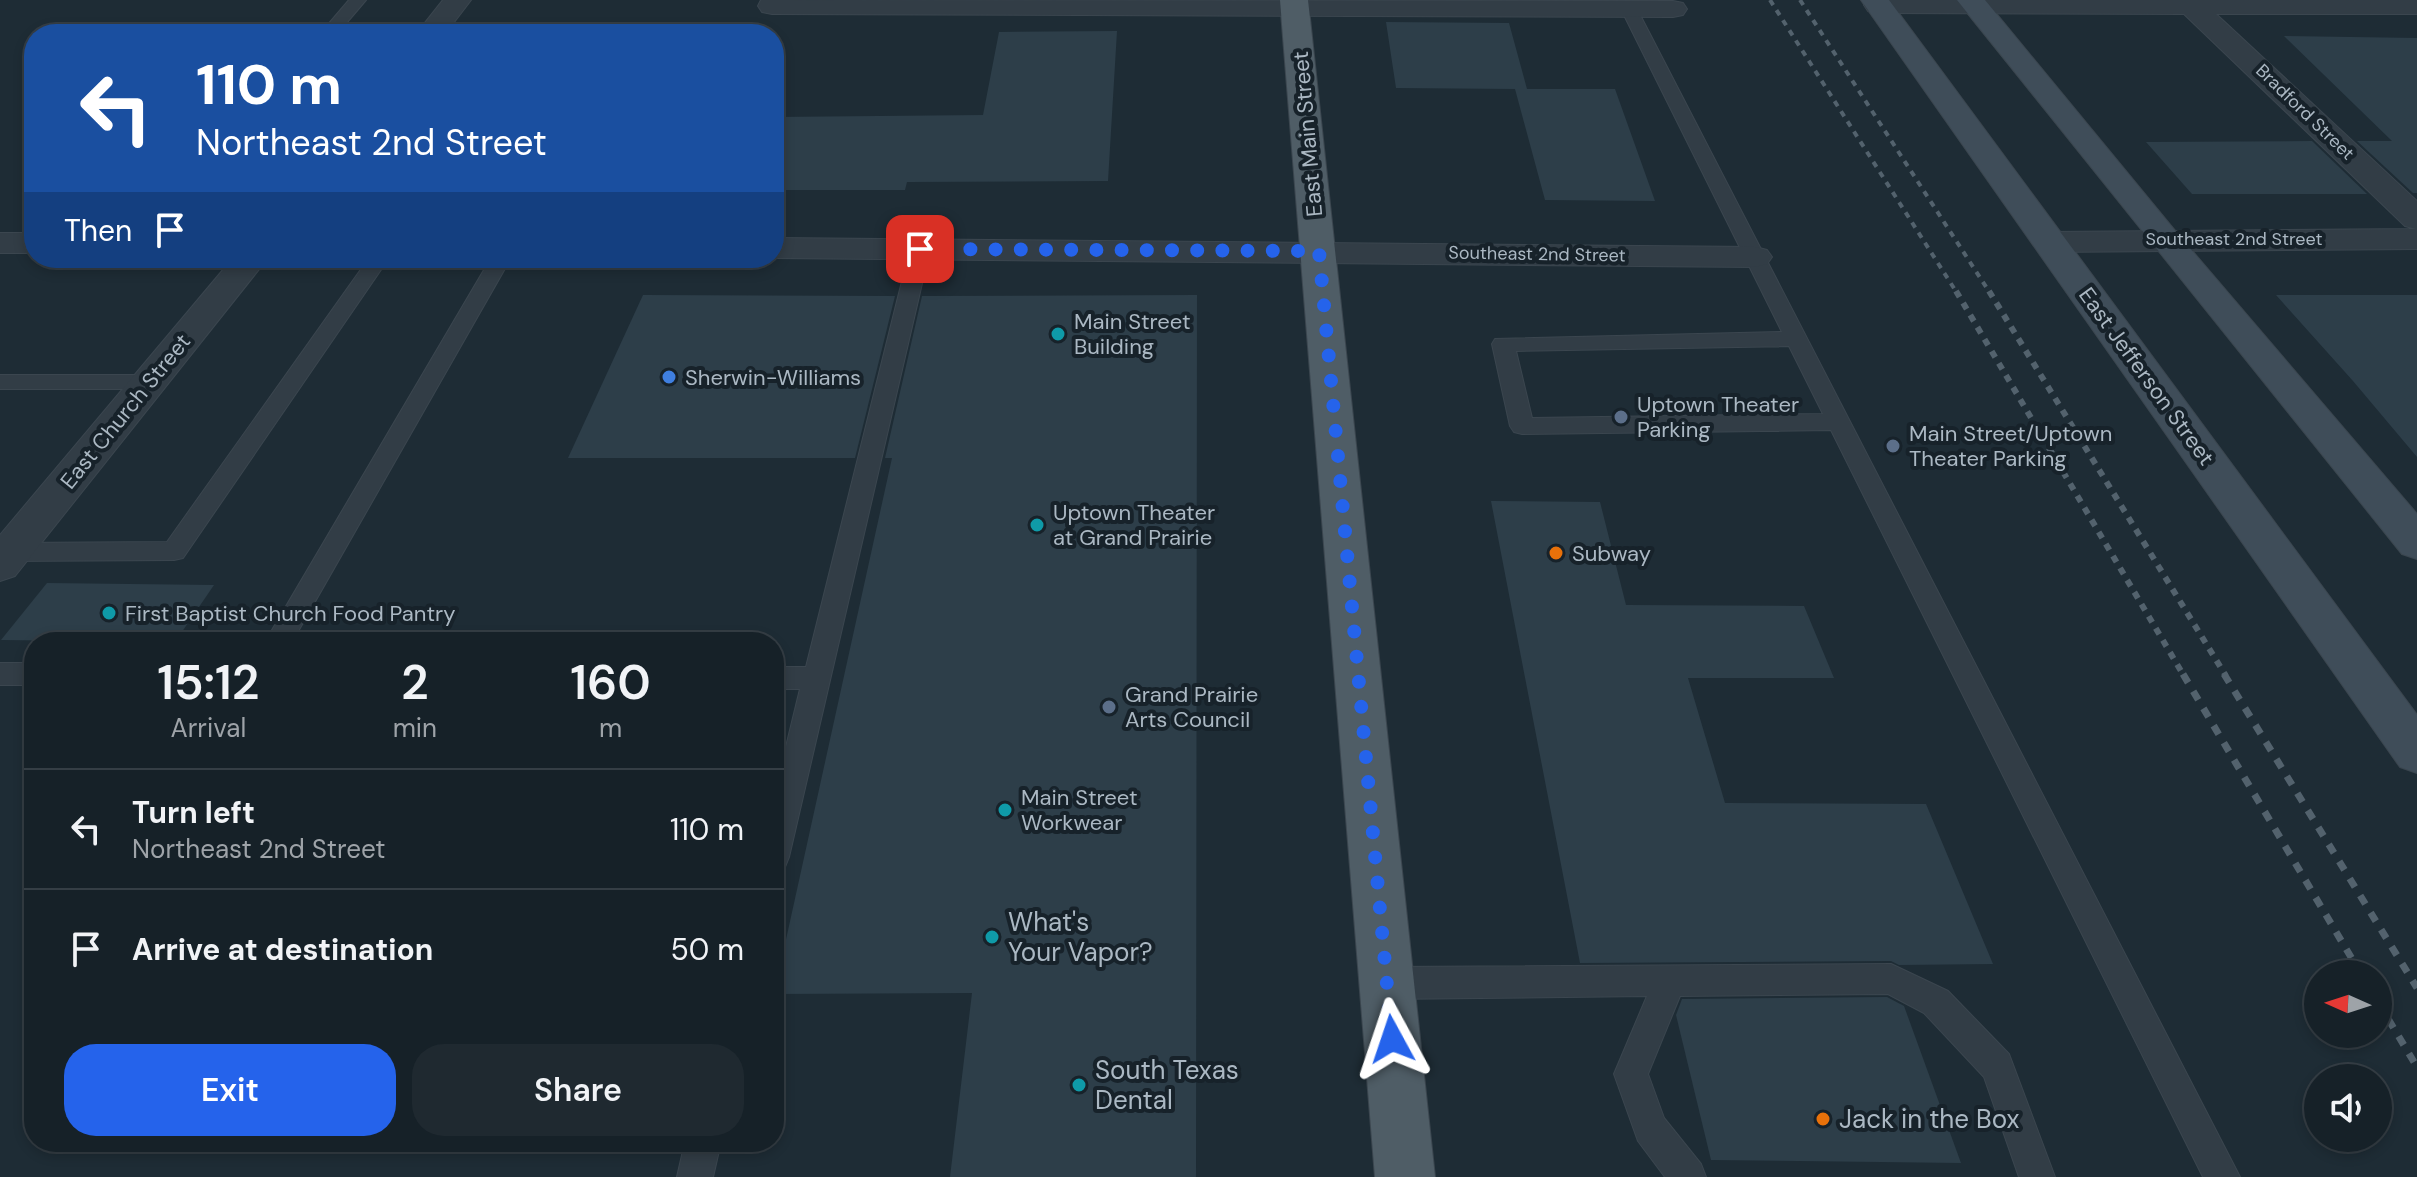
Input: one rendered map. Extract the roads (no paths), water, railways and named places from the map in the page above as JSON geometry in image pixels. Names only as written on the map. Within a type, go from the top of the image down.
[{"type":"main road","name":"East Jefferson Street","points":[[1876,3],[2417,753]]},
{"type":"main road","points":[[1973,3],[2417,543]]},
{"type":"main road","name":"East Main Street","points":[[1295,4],[1405,1177]]},
{"type":"street","points":[[438,24],[457,0]]},
{"type":"street","points":[[775,0],[772,6],[1295,4],[1673,9]]},
{"type":"street","points":[[1876,3],[2417,6]]},
{"type":"street","name":"Bradford Street","points":[[2192,6],[2417,219]]},
{"type":"street","name":"Southeast 2nd Street","points":[[2050,242],[2417,239]]},
{"type":"street","points":[[0,243],[24,243]]},
{"type":"street","name":"Southeast 2nd Street","points":[[784,248],[1755,257]]},
{"type":"street","name":"East Church Street","points":[[5,559],[243,268]]},
{"type":"lane","points":[[337,24],[358,0]]},
{"type":"lane","points":[[1629,9],[2222,1177]]},
{"type":"lane","points":[[784,816],[920,249]]},
{"type":"lane","points":[[5,559],[174,551],[372,268]]},
{"type":"lane","points":[[284,632],[495,268]]},
{"type":"lane","points":[[1797,339],[1503,344],[1522,426],[1838,422]]},
{"type":"lane","points":[[2,382],[148,382]]},
{"type":"lane","points":[[0,674],[24,674]]},
{"type":"lane","points":[[784,678],[818,678]]},
{"type":"lane","points":[[1387,983],[1891,979],[1936,1002],[1997,1066],[2037,1177]]},
{"type":"lane","points":[[1670,982],[1631,1074],[1650,1129],[1688,1177]]},
{"type":"lane","points":[[695,1177],[701,1152]]},
{"type":"railway","points":[[1770,0],[1957,293]]},
{"type":"railway","points":[[1800,0],[1990,293]]},
{"type":"railway","points":[[1956,291],[2184,676]]},
{"type":"railway","points":[[1989,291],[2226,676]]},
{"type":"railway","points":[[2183,674],[2353,960]]},
{"type":"railway","points":[[2224,674],[2417,988]]},
{"type":"railway","points":[[2392,1025],[2417,1067]]},
{"type":"place","name":"Main Street Building","points":[[1058,334]]},
{"type":"place","name":"Sherwin-Williams","points":[[669,377]]},
{"type":"place","name":"Uptown Theater Parking","points":[[1621,417]]},
{"type":"place","name":"Main Street/Uptown Theater Parking","points":[[1893,446]]},
{"type":"place","name":"Uptown Theater at Grand Prairie","points":[[1037,525]]},
{"type":"place","name":"Subway","points":[[1556,553]]},
{"type":"place","name":"First Baptist Church Food Pantry","points":[[109,613]]},
{"type":"place","name":"Grand Prairie Arts Council","points":[[1109,707]]},
{"type":"place","name":"Main Street Workwear","points":[[1005,810]]},
{"type":"place","name":"What's Your Vapor?","points":[[992,937]]},
{"type":"place","name":"South Texas Dental","points":[[1079,1085]]},
{"type":"place","name":"Jack in the Box","points":[[1823,1119]]}]
